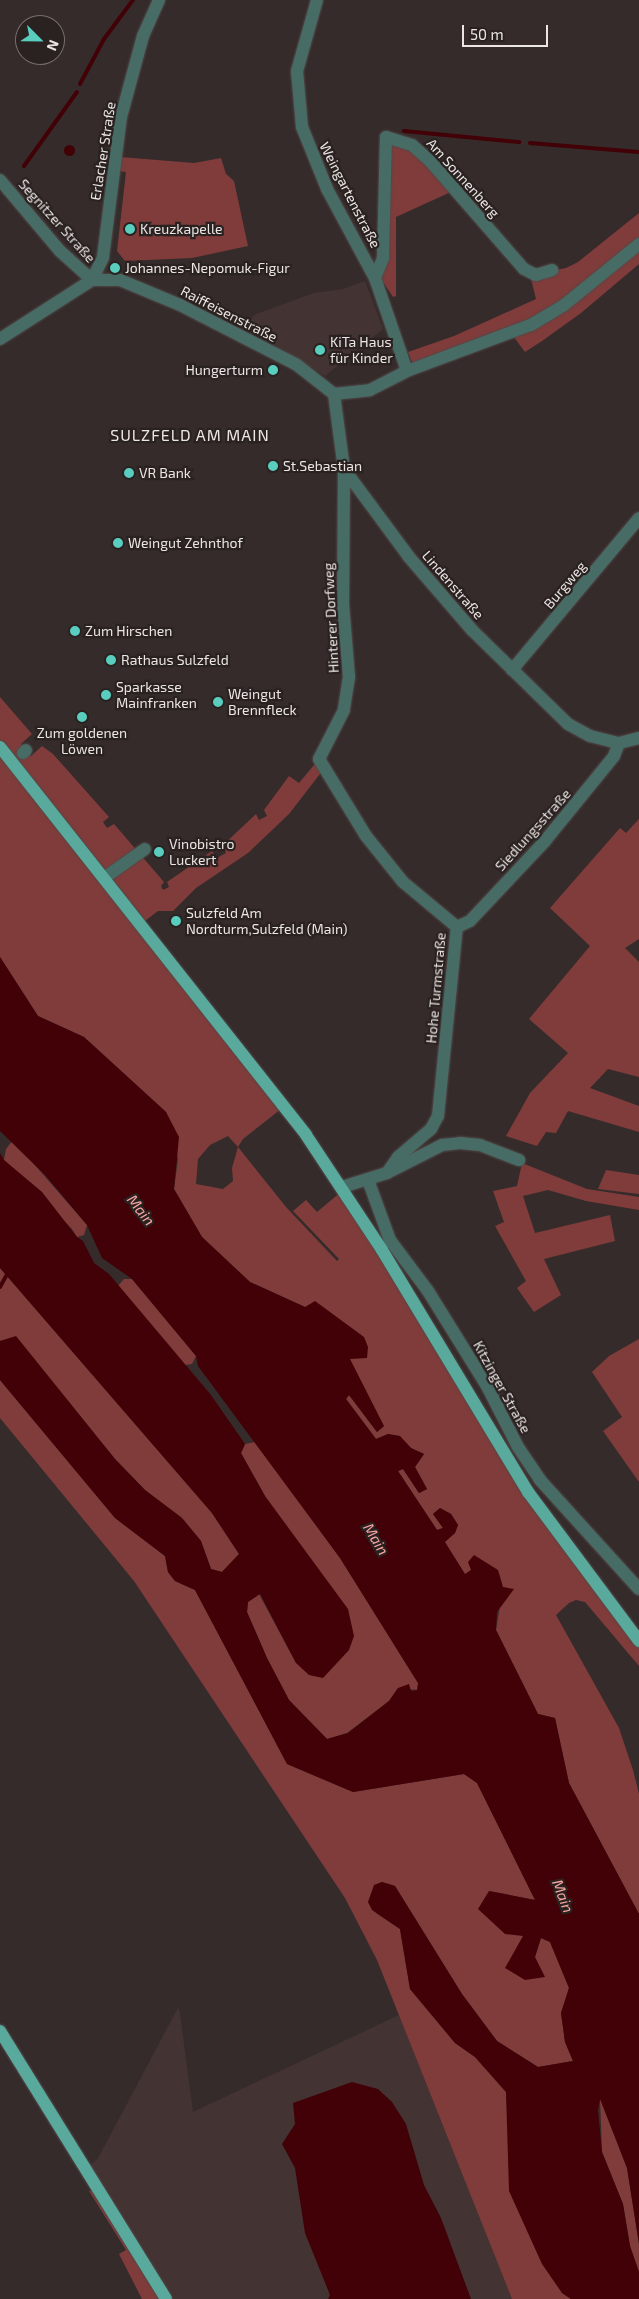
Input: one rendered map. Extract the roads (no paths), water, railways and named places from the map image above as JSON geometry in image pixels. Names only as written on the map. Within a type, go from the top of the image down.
[{"type":"main road","points":[[0,747],[251,1061],[342,1187],[528,1492],[639,1641]]},
{"type":"main road","points":[[0,2031],[166,2299]]},
{"type":"street","name":"Erlacher Straße","points":[[92,280],[103,257],[121,116],[143,36],[159,0]]},
{"type":"street","name":"Weingartenstraße","points":[[316,0],[297,72],[302,127],[327,189],[375,278],[407,371]]},
{"type":"street","name":"Am Sonnenberg","points":[[375,278],[383,258],[386,137],[412,145],[430,161],[524,269],[536,275],[552,270]]},
{"type":"street","name":"Segnitzer Straße","points":[[0,180],[60,251],[92,280]]},
{"type":"street","points":[[334,394],[370,390],[407,371],[531,326],[564,305],[639,244]]},
{"type":"street","points":[[0,339],[92,280]]},
{"type":"street","name":"Raiffeisenstraße","points":[[92,280],[120,280],[180,305],[297,365],[334,394]]},
{"type":"street","name":"Lindenstraße","points":[[334,394],[344,469],[408,557],[472,630],[568,724],[590,736],[619,743]]},
{"type":"street","name":"Hinterer Dorfweg","points":[[318,759],[344,710],[349,677],[343,604],[344,469]]},
{"type":"street","name":"Burgweg","points":[[512,670],[639,518]]},
{"type":"street","points":[[619,743],[639,738]]},
{"type":"street","name":"Siedlungsstraße","points":[[457,927],[470,921],[545,841],[614,756],[619,743]]},
{"type":"street","name":"Hohe Turmstraße","points":[[318,759],[366,836],[402,882],[457,927],[440,1108],[431,1129],[398,1156],[387,1173]]},
{"type":"street","points":[[104,878],[145,849]]},
{"type":"street","points":[[342,1187],[387,1173],[442,1146],[460,1143],[480,1145],[519,1160]]},
{"type":"street","name":"Kitzinger Straße","points":[[368,1180],[390,1240],[428,1291],[487,1386],[518,1447],[540,1480],[639,1589]]},
{"type":"water","points":[[69,144],[75,150],[69,156],[63,150]]},
{"type":"water","name":"Main","points":[[0,957],[38,1016],[84,1037],[166,1112],[179,1137],[174,1189],[202,1237],[250,1282],[305,1307],[315,1301],[364,1337],[368,1347],[367,1358],[350,1359],[384,1426],[377,1432],[349,1395],[346,1399],[376,1439],[388,1434],[400,1436],[411,1448],[424,1454],[415,1467],[427,1489],[419,1493],[403,1469],[398,1471],[437,1530],[443,1528],[433,1514],[440,1508],[451,1514],[458,1525],[455,1533],[445,1542],[465,1574],[471,1570],[468,1562],[474,1555],[498,1570],[503,1587],[514,1589],[497,1612],[496,1630],[538,1714],[555,1718],[569,1783],[639,1914],[639,2244],[627,2168],[600,2099],[598,2110],[602,2152],[623,2204],[630,2246],[639,2272],[639,2299],[571,2299],[562,2293],[542,2264],[509,2191],[506,2092],[475,2057],[455,2043],[410,1989],[400,1929],[372,1910],[368,1902],[374,1885],[382,1882],[395,1886],[462,1994],[497,2041],[538,2067],[573,2061],[565,2042],[561,2013],[569,1988],[550,1942],[541,1938],[535,1957],[545,1977],[525,1980],[505,1968],[523,1936],[505,1934],[478,1909],[489,1891],[535,1900],[477,1783],[464,1774],[353,1792],[287,1764],[195,1590],[175,1581],[168,1572],[165,1556],[115,1518],[0,1380],[0,1341],[16,1336],[115,1459],[145,1490],[182,1518],[201,1541],[211,1569],[222,1572],[239,1554],[212,1513],[0,1268],[0,1153],[4,1160],[42,1192],[77,1237],[83,1241],[94,1263],[109,1274],[211,1395],[245,1444],[241,1453],[265,1496],[348,1609],[354,1636],[349,1650],[323,1678],[309,1675],[296,1663],[260,1594],[248,1602],[247,1612],[267,1658],[289,1700],[327,1739],[348,1733],[389,1701],[398,1688],[409,1684],[411,1691],[417,1690],[418,1683],[340,1558],[198,1366],[196,1356],[132,1279],[102,1258],[87,1225],[45,1175],[0,1131]]},
{"type":"water","points":[[352,2082],[378,2089],[392,2102],[406,2124],[424,2185],[441,2218],[471,2299],[328,2299],[330,2295],[305,2233],[295,2168],[282,2144],[295,2124],[293,2103]]},
{"type":"waterway","points":[[80,84],[104,39],[133,0]]},
{"type":"waterway","points":[[24,166],[77,92]]},
{"type":"waterway","points":[[404,131],[519,142]]},
{"type":"waterway","points":[[530,143],[639,152]]},
{"type":"waterway","points":[[0,1287],[6,1276]]},
{"type":"place","name":"Kreuzkapelle","points":[[130,229]]},
{"type":"place","name":"Johannes-Nepomuk-Figur","points":[[115,268]]},
{"type":"place","name":"KiTa Haus für Kinder","points":[[320,350]]},
{"type":"place","name":"Hungerturm","points":[[273,370]]},
{"type":"place","name":"St.Sebastian","points":[[273,466]]},
{"type":"place","name":"VR Bank","points":[[129,473]]},
{"type":"place","name":"Weingut Zehnthof","points":[[118,543]]},
{"type":"place","name":"Zum Hirschen","points":[[75,631]]},
{"type":"place","name":"Rathaus Sulzfeld","points":[[111,660]]},
{"type":"place","name":"Sparkasse Mainfranken","points":[[106,695]]},
{"type":"place","name":"Weingut Brennfleck","points":[[218,702]]},
{"type":"place","name":"Zum goldenen Löwen","points":[[82,717]]},
{"type":"place","name":"Vinobistro Luckert","points":[[159,852]]},
{"type":"place","name":"Sulzfeld Am Nordturm,Sulzfeld (Main)","points":[[176,921]]},
{"type":"district","name":"SULZFELD AM MAIN","points":[[190,435]]}]
